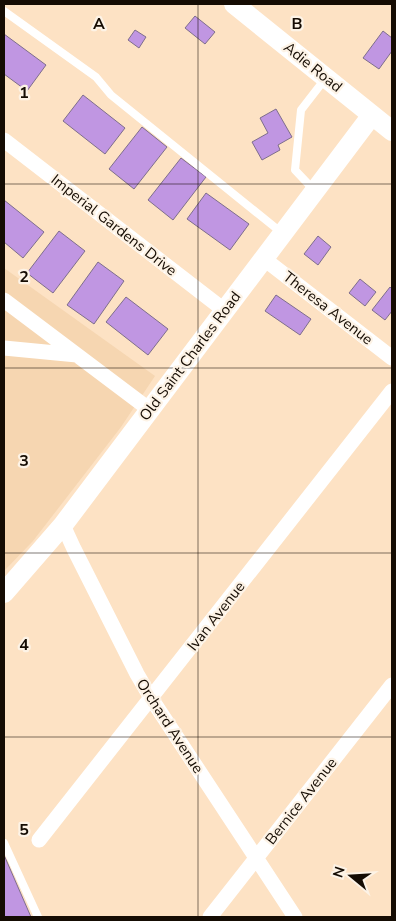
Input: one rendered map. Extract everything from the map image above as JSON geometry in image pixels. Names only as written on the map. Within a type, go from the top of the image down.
[{"type":"street","name":"Adie Road","points":[[234,4],[392,131]]},
{"type":"street","name":"Old Saint Charles Road","points":[[4,593],[63,525],[372,115]]},
{"type":"street","name":"Imperial Gardens Drive","points":[[4,140],[224,310]]},
{"type":"street","name":"Theresa Avenue","points":[[264,258],[392,358]]},
{"type":"street","points":[[4,300],[150,410]]},
{"type":"street","points":[[4,348],[77,355]]},
{"type":"street","name":"Ivan Avenue","points":[[39,840],[392,391]]},
{"type":"street","name":"Orchard Avenue","points":[[63,525],[133,666],[151,698],[295,917]]},
{"type":"street","name":"Bernice Avenue","points":[[210,917],[392,685]]},
{"type":"lane","points":[[4,12],[96,77],[111,94],[282,233]]},
{"type":"lane","points":[[314,191],[295,170],[301,110],[326,77]]},
{"type":"lane","points":[[4,843],[38,917]]},
{"type":"shaded area","points":[[4,268],[155,376],[121,427],[33,541],[4,571]]},
{"type":"building","points":[[195,16],[215,32],[205,44],[185,28]]},
{"type":"building","points":[[135,30],[146,37],[139,48],[128,40]]},
{"type":"building","points":[[383,31],[392,38],[392,51],[379,69],[363,58]]},
{"type":"building","points":[[4,34],[46,65],[27,91],[4,74]]},
{"type":"building","points":[[83,95],[125,128],[105,154],[63,121]]},
{"type":"building","points":[[276,109],[292,137],[278,145],[280,150],[262,160],[252,142],[268,133],[260,118]]},
{"type":"building","points":[[142,127],[167,147],[134,189],[109,169]]},
{"type":"building","points":[[181,158],[206,177],[173,220],[148,200]]},
{"type":"building","points":[[206,193],[249,224],[230,250],[187,219]]},
{"type":"building","points":[[4,200],[44,232],[23,258],[4,242]]},
{"type":"building","points":[[59,231],[85,251],[53,293],[27,273]]},
{"type":"building","points":[[318,236],[331,247],[318,265],[304,254]]},
{"type":"building","points":[[98,262],[124,281],[94,324],[67,305]]},
{"type":"building","points":[[360,279],[376,292],[365,306],[349,293]]},
{"type":"building","points":[[390,287],[392,289],[392,311],[385,320],[372,310]]},
{"type":"building","points":[[276,295],[311,319],[300,335],[265,311]]},
{"type":"building","points":[[126,297],[168,329],[148,355],[106,322]]},
{"type":"building","points":[[4,855],[31,917],[4,917]]}]
